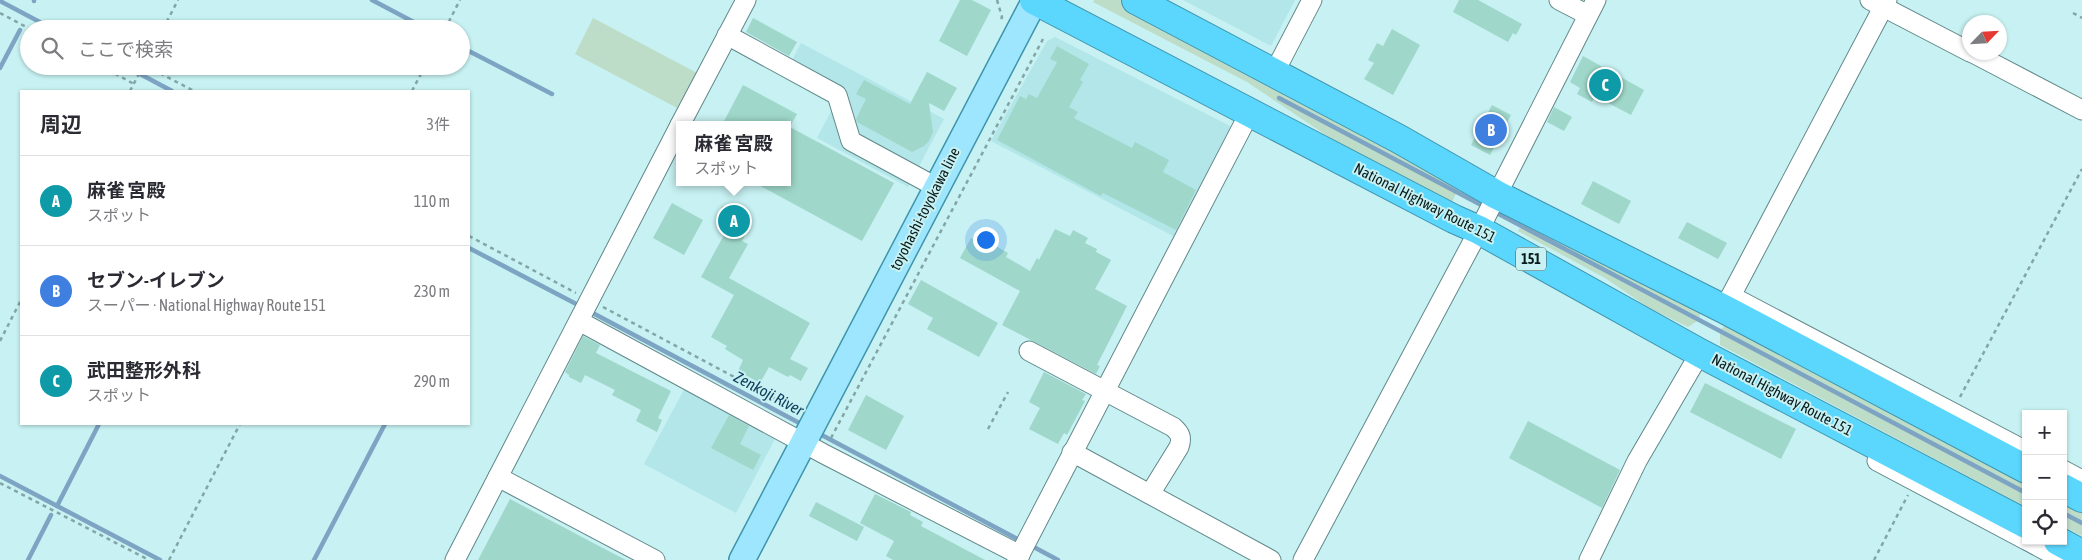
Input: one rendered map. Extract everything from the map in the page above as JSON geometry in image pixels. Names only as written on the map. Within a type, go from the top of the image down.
[{"type":"highway","name":"National Highway Route 151","points":[[1034,0],[1454,219],[1479,230],[1697,358],[2022,522]]},
{"type":"highway","points":[[1136,0],[1399,139],[1497,195],[1727,303],[2022,467]]},
{"type":"highway","points":[[2067,490],[2082,498]]},
{"type":"highway","points":[[2065,545],[2082,554]]},
{"type":"main road","name":"toyohashi-toyokawa line","points":[[742,560],[1034,0]]},
{"type":"street","points":[[682,121],[746,0]]},
{"type":"street","points":[[1274,73],[1312,0]]},
{"type":"street","points":[[1303,560],[1479,230],[1592,8],[1559,0]]},
{"type":"street","points":[[1962,48],[1880,2],[1727,303],[1952,412],[2022,449]]},
{"type":"street","points":[[727,35],[837,95],[851,141],[936,187]]},
{"type":"street","points":[[1985,60],[2082,110]]},
{"type":"street","points":[[585,310],[812,428],[1023,549],[1250,112]]},
{"type":"street","points":[[455,560],[676,133]]},
{"type":"street","points":[[1030,351],[1174,427],[1180,434],[1179,447],[1150,494]]},
{"type":"street","points":[[1589,560],[1637,461],[1697,358],[1916,482],[2022,538]]},
{"type":"street","points":[[1072,452],[1271,560]]},
{"type":"street","points":[[2067,472],[2082,480]]},
{"type":"street","points":[[498,477],[649,558]]},
{"type":"street","points":[[2035,545],[2063,560]]},
{"type":"path","points":[[168,20],[178,0]]},
{"type":"path","points":[[449,20],[460,0]]},
{"type":"path","points":[[996,0],[1002,18]]},
{"type":"path","points":[[0,13],[20,24]]},
{"type":"path","points":[[2073,13],[2082,18]]},
{"type":"path","points":[[470,237],[585,310],[812,428],[1043,39]]},
{"type":"path","points":[[118,75],[134,84]]},
{"type":"path","points":[[131,90],[139,75]]},
{"type":"path","points":[[161,75],[192,90]]},
{"type":"path","points":[[413,90],[420,75]]},
{"type":"path","points":[[1952,412],[2082,169]]},
{"type":"path","points":[[0,341],[20,302]]},
{"type":"path","points":[[988,429],[1008,392]]},
{"type":"path","points":[[169,560],[239,425]]},
{"type":"path","points":[[1874,560],[1916,482]]},
{"type":"path","points":[[0,483],[149,560]]},
{"type":"shaded area","points":[[1183,0],[1295,0],[1271,46]]},
{"type":"shaded area","points":[[1055,37],[1232,127],[1175,237],[991,141],[1047,41]]},
{"type":"shaded area","points":[[801,43],[944,119],[908,187],[817,138],[837,100],[785,73]]},
{"type":"shaded area","points":[[686,386],[777,435],[736,513],[644,464]]},
{"type":"green space","points":[[1094,0],[1121,0],[1306,95],[1458,189],[1452,202],[1348,150],[1247,82],[1093,2]]},
{"type":"green space","points":[[593,18],[699,74],[681,110],[575,54]]},
{"type":"green space","points":[[1527,216],[1701,309],[1699,320],[1688,327],[1649,308],[1605,278],[1518,231]]},
{"type":"green space","points":[[1727,324],[2022,474],[2022,505],[1720,345],[1720,330]]},
{"type":"green space","points":[[2067,498],[2082,506],[2082,536],[2067,528]]},
{"type":"building","points":[[960,0],[972,0],[991,10],[967,56],[939,41]]},
{"type":"building","points":[[1459,0],[1478,0],[1522,24],[1516,35],[1513,33],[1508,42],[1453,12]]},
{"type":"building","points":[[753,18],[797,42],[789,56],[746,32]]},
{"type":"building","points":[[1392,29],[1420,45],[1393,95],[1364,79],[1374,63],[1368,60],[1377,43],[1383,46]]},
{"type":"building","points":[[1057,46],[1089,64],[1080,80],[1083,82],[1069,107],[1078,112],[1074,118],[1132,148],[1135,142],[1169,160],[1163,172],[1196,190],[1176,230],[1103,193],[1101,196],[997,140],[1020,96],[1026,99],[1029,94],[1037,98],[1057,62],[1050,59]]},
{"type":"building","points":[[1583,56],[1644,90],[1631,115],[1595,96],[1592,102],[1577,94],[1580,88],[1570,82]]},
{"type":"building","points":[[927,72],[957,88],[944,111],[929,103],[933,132],[929,141],[924,146],[912,152],[857,122],[856,119],[866,99],[856,94],[864,80],[910,104]]},
{"type":"building","points":[[743,85],[797,114],[791,125],[791,121],[724,121]]},
{"type":"building","points":[[1492,105],[1511,115],[1490,155],[1471,145]]},
{"type":"building","points":[[1554,107],[1572,117],[1564,131],[1547,122]]},
{"type":"building","points":[[791,128],[894,183],[862,241],[760,186],[791,186]]},
{"type":"building","points":[[1593,181],[1631,201],[1619,224],[1581,204]]},
{"type":"building","points":[[672,203],[703,220],[684,255],[653,238]]},
{"type":"building","points":[[722,206],[752,222],[742,241],[748,244],[729,278],[810,323],[790,359],[808,368],[801,381],[790,375],[788,377],[769,367],[760,383],[738,371],[743,360],[725,349],[727,346],[711,337],[734,295],[701,277],[729,226],[716,219]]},
{"type":"building","points":[[1687,222],[1727,243],[1718,259],[1678,238]]},
{"type":"building","points":[[1055,229],[1070,236],[1073,230],[1088,238],[1085,243],[1097,249],[1096,252],[1111,260],[1095,289],[1127,306],[1097,365],[1100,366],[1096,374],[1002,325],[1020,291],[960,258],[971,238],[991,249],[994,245],[1008,253],[1006,257],[1030,271],[1037,258],[1039,260]]},
{"type":"building","points":[[921,280],[998,323],[979,357],[927,329],[933,318],[908,304]]},
{"type":"building","points":[[583,336],[600,345],[596,353],[671,391],[658,418],[662,420],[657,432],[636,421],[641,410],[612,395],[615,390],[585,375],[581,383],[569,377],[565,372]]},
{"type":"building","points":[[1044,372],[1086,394],[1082,400],[1085,401],[1067,435],[1064,433],[1058,444],[1029,429],[1040,408],[1029,402]]},
{"type":"building","points":[[1705,383],[1796,429],[1781,459],[1690,412]]},
{"type":"building","points":[[866,395],[904,416],[886,450],[848,430]]},
{"type":"building","points":[[729,415],[749,426],[740,444],[761,455],[753,470],[711,448]]},
{"type":"building","points":[[1528,421],[1620,470],[1602,508],[1509,458]]},
{"type":"building","points":[[875,494],[911,512],[910,515],[923,522],[921,526],[985,560],[893,560],[886,556],[894,541],[860,523]]},
{"type":"building","points":[[510,499],[597,545],[626,560],[478,560]]},
{"type":"building","points":[[816,502],[864,527],[857,541],[809,516]]},
{"type":"waterway","points":[[372,0],[410,20]]},
{"type":"waterway","name":"Zenkoji River","points":[[0,1],[36,20]]},
{"type":"waterway","points":[[0,68],[20,30]]},
{"type":"waterway","points":[[470,52],[552,94]]},
{"type":"waterway","name":"Zenkoji River","points":[[142,75],[170,90]]},
{"type":"waterway","points":[[1279,98],[1485,207]]},
{"type":"waterway","points":[[1495,212],[2022,491]]},
{"type":"waterway","name":"Zenkoji River","points":[[470,249],[582,307]]},
{"type":"waterway","name":"Zenkoji River","points":[[589,311],[805,426]]},
{"type":"waterway","points":[[57,506],[98,425]]},
{"type":"waterway","points":[[314,560],[384,425]]},
{"type":"waterway","name":"Zenkoji River","points":[[818,433],[1021,541]]},
{"type":"waterway","points":[[0,476],[160,560]]},
{"type":"waterway","points":[[28,560],[51,515]]},
{"type":"waterway","points":[[2067,515],[2082,523]]},
{"type":"waterway","name":"Zenkoji River","points":[[1030,545],[1058,560]]},
{"type":"place","name":"武田整形外科","points":[[1605,85]]},
{"type":"place","name":"セブン-イレブン","points":[[1491,130]]},
{"type":"place","name":"麻雀 宮殿","points":[[734,221]]}]
